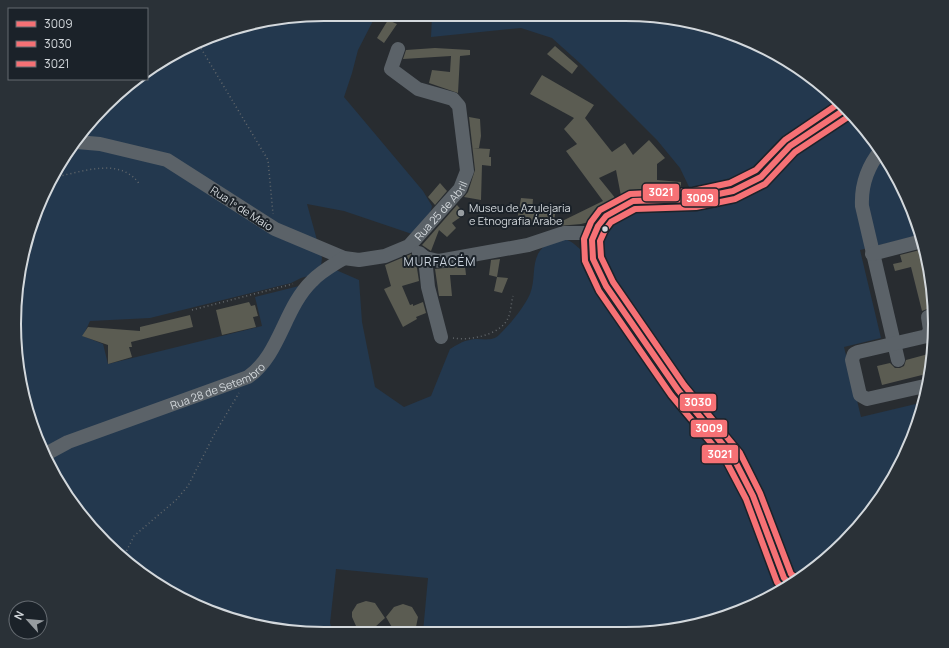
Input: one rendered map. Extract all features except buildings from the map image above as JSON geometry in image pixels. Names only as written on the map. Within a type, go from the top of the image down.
[{"type":"main road","points":[[786,580],[753,496],[733,457],[678,390],[606,286],[593,259],[592,244],[594,233],[606,216],[633,201],[694,199],[733,191],[761,177],[790,146],[841,112]]},
{"type":"street","name":"Rua 25 de Abril","points":[[398,49],[391,69],[418,89],[453,99],[459,106],[467,171],[460,189],[410,246]]},
{"type":"street","name":"Rua 1º de Maio","points":[[82,142],[100,144],[167,160],[275,230],[344,258],[359,260],[386,256],[410,246]]},
{"type":"street","points":[[877,156],[872,162],[866,178],[862,194],[862,206],[898,360]]},
{"type":"street","points":[[410,246],[425,258],[439,261],[528,244],[564,233],[594,233]]},
{"type":"street","points":[[872,254],[917,242]]},
{"type":"street","name":"Rua 28 de Setembro","points":[[49,452],[68,442],[248,378],[263,363],[296,302],[312,281],[344,258]]},
{"type":"street","points":[[425,258],[428,287],[441,337]]},
{"type":"street","points":[[921,387],[867,399],[860,395],[852,360],[854,354],[927,335]]},
{"type":"path","points":[[200,47],[262,147],[268,160],[275,230]]},
{"type":"path","points":[[60,176],[111,167],[129,173],[140,185]]},
{"type":"path","points":[[192,310],[302,282],[312,281]]},
{"type":"path","points":[[441,337],[463,340],[496,331],[508,318],[513,296]]},
{"type":"path","points":[[125,553],[134,536],[176,500],[188,486],[215,433],[248,378]]},
{"type":"shaded area","points":[[373,21],[358,50],[344,97],[423,191],[432,206],[429,218],[415,235],[344,211],[307,204],[322,258],[321,266],[316,274],[301,278],[291,283],[150,318],[90,321],[83,336],[103,344],[108,364],[262,326],[255,297],[303,285],[257,367],[48,450],[31,402],[22,344],[21,324],[24,284],[31,246],[37,227],[52,190],[62,172],[96,124],[124,96],[172,62],[208,44],[246,31],[265,27],[304,22]]},
{"type":"shaded area","points":[[432,21],[625,21],[665,24],[703,31],[759,52],[793,72],[825,96],[853,124],[877,156],[897,190],[915,236],[860,250],[881,338],[844,347],[861,417],[918,404],[897,458],[877,492],[853,524],[825,552],[793,576],[759,596],[741,604],[703,617],[665,624],[625,627],[423,627],[428,578],[336,569],[330,623],[331,627],[284,624],[246,617],[227,611],[190,596],[172,586],[124,552],[96,524],[72,492],[51,456],[59,449],[242,383],[314,282],[336,270],[359,280],[362,322],[375,387],[404,407],[431,396],[450,349],[460,343],[474,339],[492,339],[496,337],[516,316],[530,294],[536,258],[545,246],[553,241],[564,239],[568,240],[580,249],[599,217],[681,195],[690,189],[680,168],[657,140],[582,65],[552,38],[521,28],[431,37]]},
{"type":"transit line","name":"3021","points":[[779,584],[746,499],[726,461],[671,395],[599,291],[585,261],[584,239],[591,222],[600,210],[630,194],[693,191],[730,183],[756,170],[785,140],[835,106]]},
{"type":"transit line","name":"3009","points":[[786,580],[753,496],[733,457],[678,390],[606,286],[593,259],[592,240],[598,226],[606,216],[633,201],[694,199],[733,191],[761,177],[790,146],[841,112]]},
{"type":"transit line","name":"3030","points":[[793,576],[791,574],[760,493],[740,453],[684,385],[613,282],[601,257],[600,241],[611,222],[635,209],[696,207],[735,199],[765,184],[795,152],[847,118]]},
{"type":"place","name":"Museu de Azulejaria e Etnografia Árabe","points":[[461,213]]},
{"type":"district","name":"MURFACÉM","points":[[440,261]]}]
